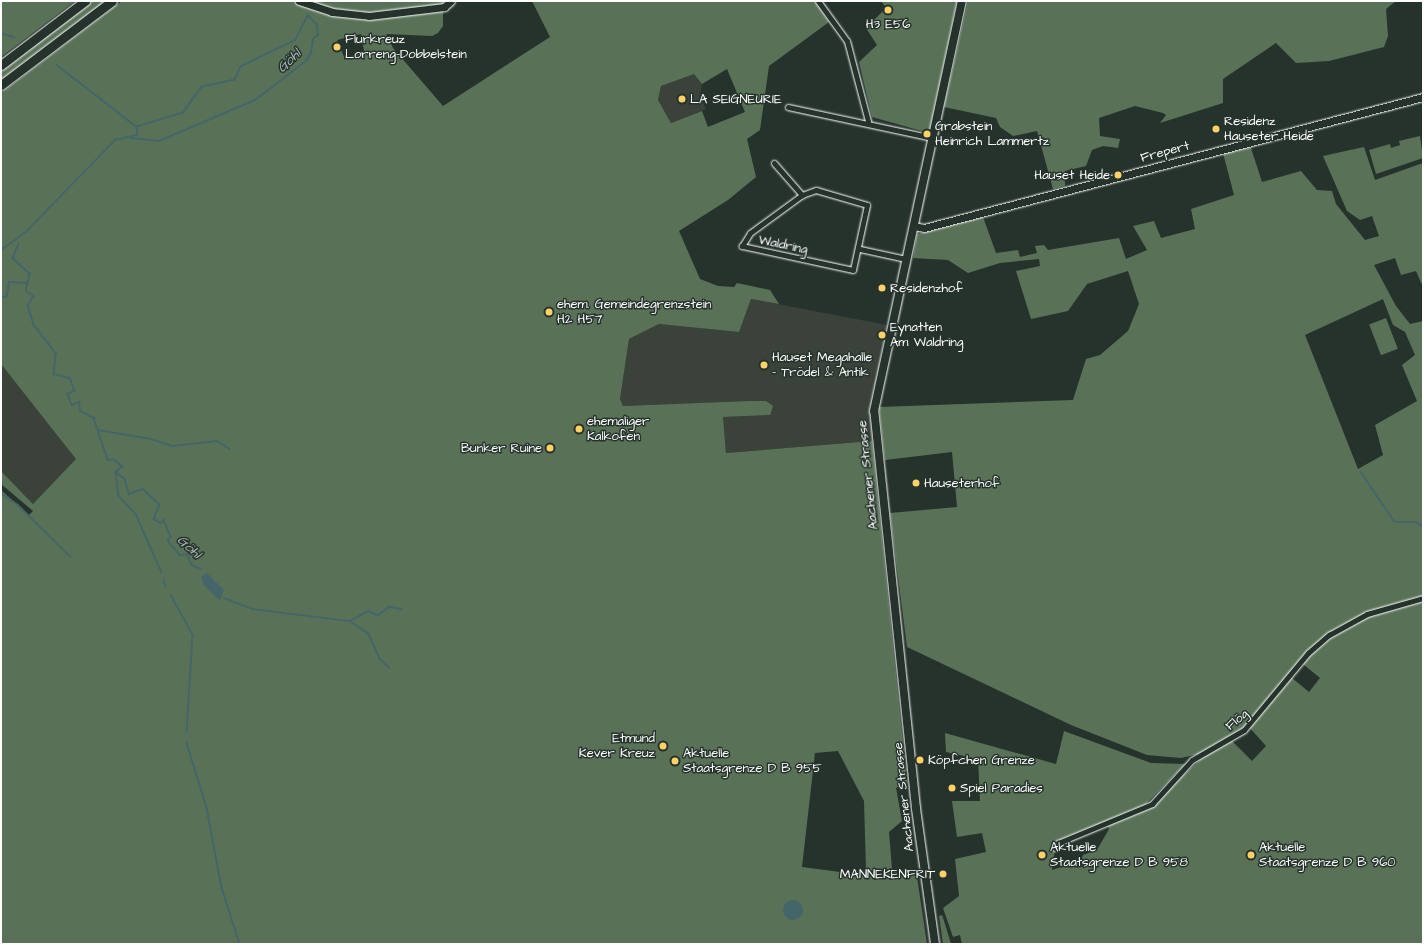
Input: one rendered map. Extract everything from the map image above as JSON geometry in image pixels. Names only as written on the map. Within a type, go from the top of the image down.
[{"type":"highway","points":[[1,65],[85,1]]},
{"type":"highway","points":[[1,85],[112,1]]},
{"type":"main road","name":"Aachener Strasse","points":[[935,944],[874,424],[878,388],[962,1]]},
{"type":"street","points":[[299,1],[332,12],[369,16],[444,7],[451,1]]},
{"type":"street","points":[[818,1],[847,41],[868,122]]},
{"type":"street","name":"Frepert","points":[[913,226],[924,228],[1423,97]]},
{"type":"street","points":[[788,107],[868,122],[932,138]]},
{"type":"street","points":[[774,163],[802,195]]},
{"type":"street","name":"Waldring","points":[[816,190],[864,201],[867,209],[860,249],[851,271],[744,248],[742,244],[750,233],[802,195],[816,190]]},
{"type":"street","points":[[860,249],[906,259]]},
{"type":"street","name":"Flög","points":[[1055,848],[1058,843],[1152,804],[1192,760],[1244,730],[1308,653],[1329,635],[1367,614],[1423,598]]},
{"type":"shaded area","points":[[694,74],[702,84],[700,96],[706,109],[671,123],[658,100],[661,86]]},
{"type":"shaded area","points":[[751,299],[887,325],[872,403],[872,441],[726,453],[723,417],[770,415],[766,401],[623,406],[620,399],[629,339],[659,324],[739,332]]},
{"type":"shaded area","points":[[1,364],[77,459],[33,504],[1,471]]},
{"type":"green space","points":[[1,1],[75,1],[1,57]]},
{"type":"green space","points":[[90,1],[107,1],[1,81],[1,68]]},
{"type":"green space","points":[[122,1],[443,1],[443,26],[438,33],[432,36],[386,34],[393,48],[443,106],[550,37],[532,1],[815,1],[829,22],[769,66],[760,130],[747,139],[756,177],[728,200],[679,231],[700,279],[718,286],[734,287],[737,283],[770,290],[779,304],[751,299],[739,332],[659,324],[629,339],[620,399],[623,406],[766,401],[773,406],[770,415],[723,417],[726,453],[872,441],[907,783],[896,788],[902,821],[889,832],[892,869],[866,871],[864,801],[838,751],[815,753],[802,867],[863,875],[916,870],[927,944],[1,944],[1,490],[29,515],[33,511],[1,484],[1,471],[33,504],[76,459],[1,364],[1,93]],"holes":[[[361,34],[364,51],[345,59],[337,40]],[[727,69],[745,112],[708,127],[702,111],[671,123],[658,100],[661,86],[694,74],[702,84]]]},
{"type":"green space","points":[[881,1],[957,1],[929,133],[872,117],[859,62],[877,45],[866,28],[886,8]]},
{"type":"green space","points":[[968,1],[1396,1],[1386,9],[1388,36],[1384,47],[1329,61],[1296,63],[1276,43],[1223,79],[1223,103],[1160,123],[1166,115],[1135,106],[1099,118],[1100,136],[1120,139],[1118,148],[1103,146],[1092,150],[1086,166],[1065,171],[1065,186],[1053,189],[1037,131],[1013,136],[1000,127],[996,118],[944,107]]},
{"type":"green space","points":[[1420,136],[1423,158],[1376,174],[1369,150],[1390,144],[1391,148],[1400,145],[1399,141]]},
{"type":"green space","points":[[1250,145],[1262,182],[1301,171],[1317,190],[1332,191],[1336,204],[1365,240],[1379,236],[1372,216],[1360,220],[1347,211],[1323,156],[1364,147],[1375,180],[1423,163],[1423,287],[1416,271],[1401,275],[1395,258],[1374,265],[1396,306],[1410,324],[1423,321],[1423,944],[962,944],[960,935],[953,937],[943,908],[959,896],[955,859],[986,852],[982,833],[957,837],[952,801],[980,801],[978,759],[946,752],[945,733],[1056,764],[1064,731],[1151,763],[1185,764],[1143,807],[1056,842],[1052,870],[1081,861],[1083,855],[1097,850],[1109,829],[1108,825],[1146,810],[1202,758],[1198,754],[1181,758],[1147,755],[1071,725],[907,647],[890,513],[957,507],[952,452],[885,460],[879,407],[1073,400],[1086,359],[1100,355],[1128,331],[1139,304],[1128,271],[1087,284],[1068,311],[1031,319],[1016,271],[1040,266],[1039,259],[1000,263],[968,273],[948,260],[913,258],[917,234],[983,217],[996,253],[1018,250],[1020,257],[1037,253],[1035,246],[1044,245],[1048,250],[1119,238],[1126,259],[1147,250],[1133,226],[1154,221],[1161,238],[1195,229],[1191,209],[1234,195],[1223,153]],"holes":[[[1383,299],[1393,325],[1405,332],[1415,355],[1402,365],[1417,401],[1375,425],[1383,455],[1358,469],[1305,335]],[[1303,664],[1320,678],[1309,692],[1292,678]],[[1249,727],[1266,746],[1252,761],[1232,741]]]},
{"type":"green space","points":[[1386,318],[1398,349],[1381,355],[1369,324]]},
{"type":"green space","points":[[942,915],[951,944],[943,944],[939,916]]},
{"type":"water","points":[[207,573],[224,590],[220,601],[204,585],[201,577]]},
{"type":"water","points":[[793,900],[800,903],[803,910],[800,917],[793,920],[786,917],[783,910],[786,903]]},
{"type":"waterway","name":"Göhl","points":[[131,138],[159,141],[255,100],[306,61],[311,53],[313,39],[318,35],[317,25],[308,16],[296,40],[241,67],[235,80],[202,87],[183,113],[137,127]]},
{"type":"waterway","name":"Göhl","points":[[1,33],[14,37]]},
{"type":"waterway","name":"Göhl","points":[[57,65],[137,127]]},
{"type":"waterway","name":"Göhl","points":[[1,250],[26,232],[115,140],[137,135],[137,127]]},
{"type":"waterway","name":"Göhl","points":[[19,244],[13,258],[30,274],[26,291],[34,296],[28,306],[34,325],[56,353],[54,374],[70,378],[75,391],[68,394],[72,405],[79,402],[81,411],[94,418],[108,460],[114,459],[123,467],[116,472],[125,479],[129,494],[143,489],[160,505],[154,519],[161,523],[164,520],[171,537],[168,541],[180,555],[187,554],[192,565],[201,569]]},
{"type":"waterway","name":"Göhl","points":[[1,297],[7,296],[9,282],[27,283]]},
{"type":"waterway","name":"Göhl","points":[[98,430],[151,439],[173,446],[217,441],[230,449]]},
{"type":"waterway","points":[[116,472],[119,496],[136,514],[162,573]]},
{"type":"waterway","points":[[1361,472],[1395,522],[1415,522],[1423,526]]},
{"type":"waterway","name":"Göhl","points":[[1,493],[18,505],[71,557]]},
{"type":"waterway","points":[[164,580],[166,587]]},
{"type":"waterway","points":[[171,595],[193,635],[187,732]]},
{"type":"waterway","points":[[224,598],[252,609],[350,621],[369,634],[380,659],[390,668]]},
{"type":"waterway","points":[[350,621],[368,611],[378,615],[389,607],[402,609]]},
{"type":"waterway","points":[[187,743],[207,808],[222,888],[240,944]]},
{"type":"place","name":"H3 E56","points":[[888,10]]},
{"type":"place","name":"Flurkreuz Lorreng-Dobbelstein","points":[[337,47]]},
{"type":"place","name":"LA SEIGNEURIE","points":[[682,99]]},
{"type":"place","name":"Residenz Hauseter Heide","points":[[1216,129]]},
{"type":"place","name":"Grabstein Heinrich Lammertz","points":[[927,134]]},
{"type":"place","name":"Hauset Heide","points":[[1118,175]]},
{"type":"place","name":"Residenzhof","points":[[882,288]]},
{"type":"place","name":"ehem. Gemeindegrenzstein H2 H57","points":[[549,312]]},
{"type":"place","name":"Eynatten Am Waldring","points":[[882,335]]},
{"type":"place","name":"Hauset Megahalle - Trödel & Antik","points":[[764,365]]},
{"type":"place","name":"ehemaliger Kalkofen","points":[[579,429]]},
{"type":"place","name":"Bunker Ruine","points":[[550,448]]},
{"type":"place","name":"Hauseterhof","points":[[916,483]]},
{"type":"place","name":"Etmund Kever Kreuz","points":[[663,746]]},
{"type":"place","name":"Köpfchen Grenze","points":[[920,760]]},
{"type":"place","name":"Aktuelle Staatsgrenze D B 955","points":[[675,761]]},
{"type":"place","name":"Spiel Paradies","points":[[952,788]]},
{"type":"place","name":"Aktuelle Staatsgrenze D B 958","points":[[1042,855]]},
{"type":"place","name":"Aktuelle Staatsgrenze D B 960","points":[[1251,855]]},
{"type":"place","name":"MANNEKENFRIT","points":[[943,874]]}]
